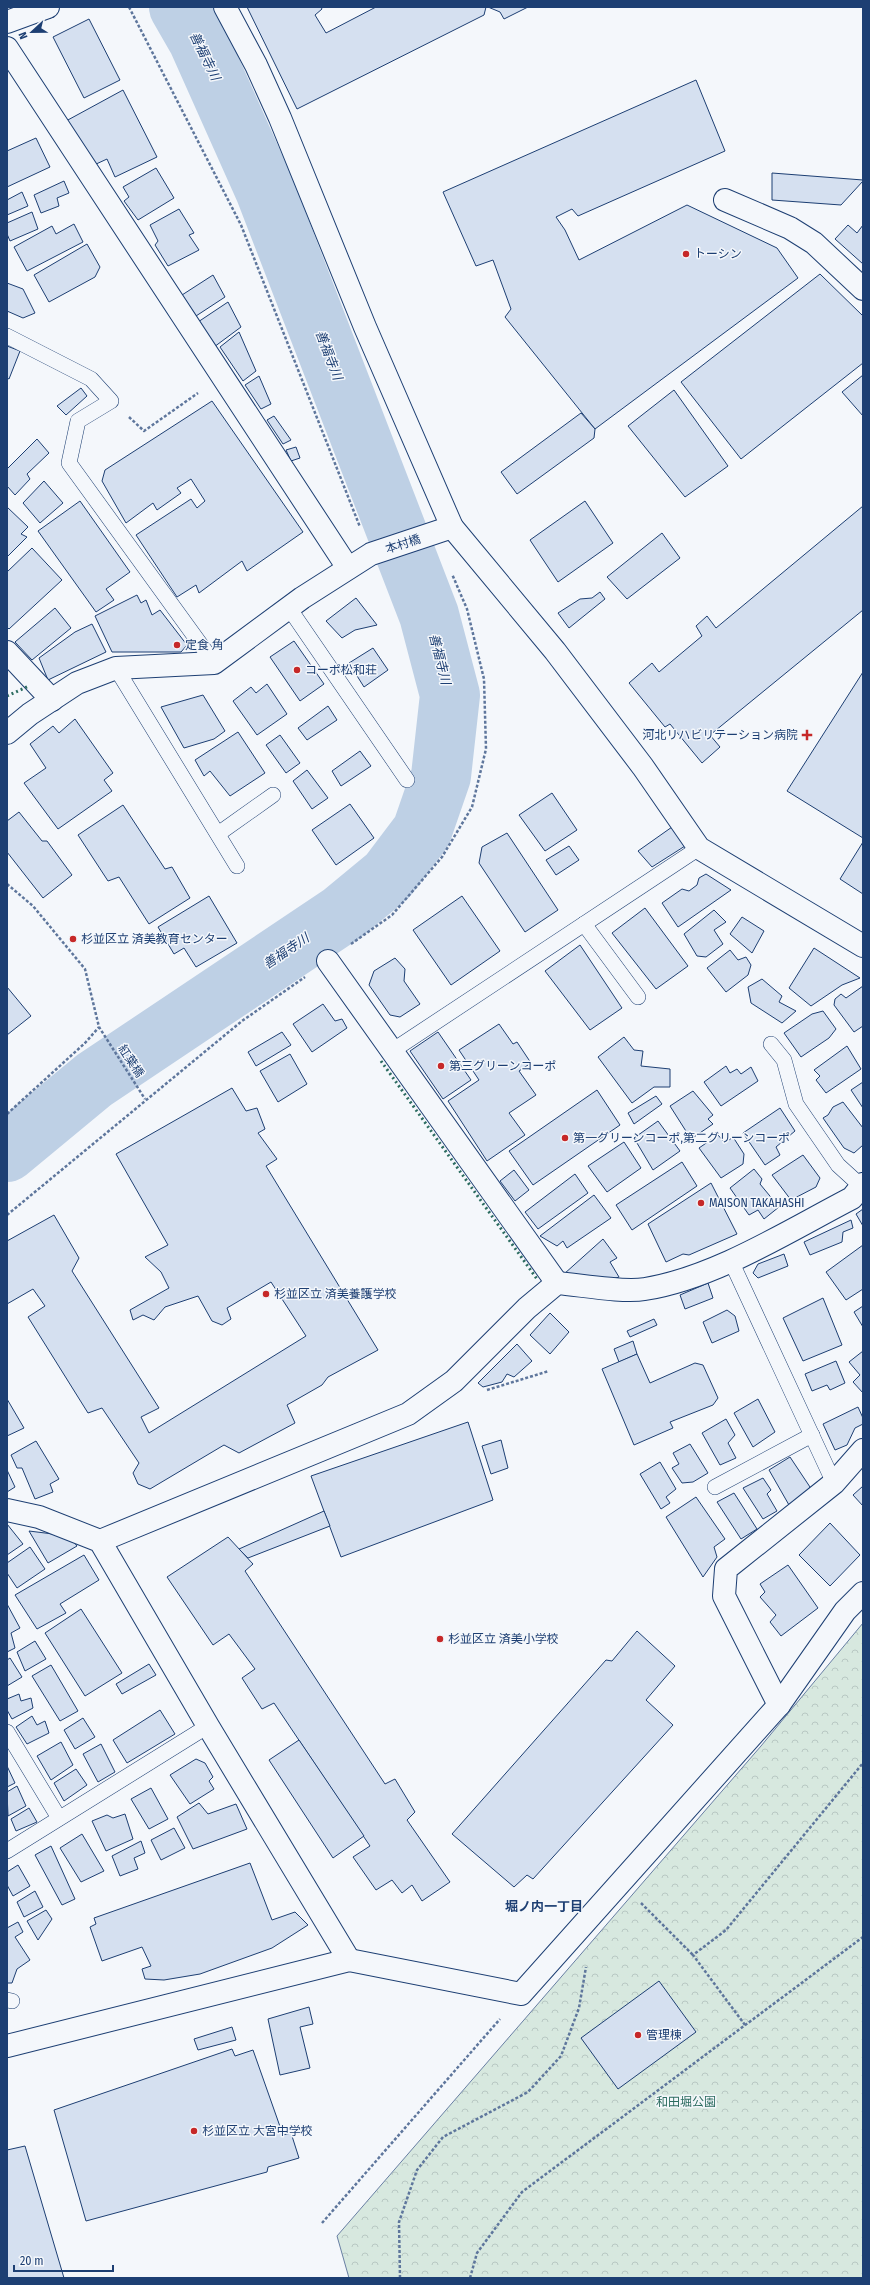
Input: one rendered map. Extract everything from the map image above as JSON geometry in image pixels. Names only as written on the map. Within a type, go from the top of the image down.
[{"type":"street","points":[[7,22],[48,7]]},
{"type":"street","points":[[225,7],[256,65],[268,92],[365,328],[443,530],[555,651],[643,767],[699,848],[863,946]]},
{"type":"street","points":[[7,48],[348,568]]},
{"type":"street","points":[[725,200],[790,228],[814,243],[863,289]]},
{"type":"street","name":"本村橋","points":[[214,663],[289,608],[371,554],[443,530]]},
{"type":"street","points":[[7,652],[52,700]]},
{"type":"street","points":[[7,733],[77,683],[116,668],[214,663]]},
{"type":"street","points":[[328,961],[557,1283]]},
{"type":"street","points":[[100,1541],[408,1414],[454,1381],[527,1308],[557,1283],[644,1289],[682,1279],[731,1261],[852,1198],[862,1185]]},
{"type":"street","points":[[779,1705],[724,1596],[726,1569],[834,1483],[863,1450]]},
{"type":"street","points":[[7,1510],[39,1517],[100,1541],[208,1726],[349,1960]]},
{"type":"street","points":[[7,2046],[349,1960],[521,1994],[779,1705],[844,1611],[863,1593]]},
{"type":"lane","points":[[7,336],[91,379],[111,401],[78,421],[69,463],[214,663]]},
{"type":"lane","points":[[289,608],[407,780]]},
{"type":"lane","points":[[116,668],[238,866]]},
{"type":"lane","points":[[218,834],[273,795]]},
{"type":"lane","points":[[392,1051],[699,848]]},
{"type":"lane","points":[[584,924],[638,997]]},
{"type":"lane","points":[[771,1044],[784,1060],[796,1104],[838,1165],[862,1185]]},
{"type":"lane","points":[[731,1261],[834,1483]]},
{"type":"lane","points":[[716,1487],[812,1435]]},
{"type":"lane","points":[[7,1851],[208,1726]]},
{"type":"lane","points":[[7,1732],[59,1818]]},
{"type":"path","points":[[129,7],[241,225],[371,554]]},
{"type":"path","points":[[111,401],[144,431],[222,376]]},
{"type":"path","points":[[7,1215],[145,1099],[242,1021],[392,915],[442,858],[472,807],[486,749],[484,679],[466,609],[443,530]]},
{"type":"path","name":"紅葉橋","points":[[7,884],[33,906],[85,969],[99,1026],[145,1099]]},
{"type":"path","points":[[7,1114],[85,1043],[99,1026]]},
{"type":"path","points":[[693,1955],[726,1930],[863,1763]]},
{"type":"path","points":[[620,1883],[693,1955],[745,2025]]},
{"type":"path","points":[[470,2278],[477,2253],[522,2192],[863,1937]]},
{"type":"path","points":[[400,2278],[399,2222],[417,2170],[443,2137],[528,2092],[561,2056],[579,2008],[586,1966]]},
{"type":"path","points":[[322,2223],[521,1994]]},
{"type":"green space","name":"和田堀公園","points":[[863,1623],[863,2278],[349,2278],[337,2236],[761,1746]]},
{"type":"building","points":[[247,7],[321,7],[322,9],[315,15],[326,33],[376,7],[486,7],[484,15],[297,109]]},
{"type":"building","points":[[488,7],[528,7],[504,19],[500,12]]},
{"type":"building","points":[[89,19],[120,80],[84,98],[53,37]]},
{"type":"building","name":"トーシン","points":[[696,80],[725,151],[578,216],[572,209],[556,217],[565,230],[579,260],[687,205],[777,248],[798,278],[595,429],[505,317],[511,309],[493,260],[476,266],[443,192]]},
{"type":"building","points":[[123,90],[157,157],[115,177],[107,159],[94,165],[66,121]]},
{"type":"building","points":[[36,138],[50,167],[7,187],[7,151]]},
{"type":"building","points":[[156,168],[174,198],[138,220],[124,201],[129,197],[123,187]]},
{"type":"building","points":[[772,173],[863,181],[841,205],[772,200]]},
{"type":"building","points":[[64,181],[69,193],[57,198],[59,206],[41,213],[34,195]]},
{"type":"building","points":[[22,192],[28,206],[7,215],[7,200]]},
{"type":"building","points":[[179,209],[194,233],[189,235],[199,250],[168,266],[155,245],[158,241],[150,225]]},
{"type":"building","points":[[32,212],[38,229],[10,241],[7,234],[7,223]]},
{"type":"building","points":[[74,224],[83,242],[27,271],[14,247],[52,226],[56,234]]},
{"type":"building","points":[[848,225],[857,233],[863,225],[863,264],[835,239]]},
{"type":"building","points":[[87,244],[100,267],[95,277],[49,302],[34,275]]},
{"type":"building","points":[[820,274],[863,316],[863,363],[741,459],[681,382]]},
{"type":"building","points":[[213,275],[225,297],[196,316],[182,295]]},
{"type":"building","points":[[7,283],[23,289],[35,313],[23,318],[7,311]]},
{"type":"building","points":[[228,302],[241,327],[214,347],[198,322]]},
{"type":"building","points":[[239,332],[256,371],[243,381],[220,347]]},
{"type":"building","points":[[7,346],[20,351],[9,379],[7,378]]},
{"type":"building","points":[[863,375],[863,416],[842,392]]},
{"type":"building","points":[[259,376],[271,404],[261,409],[245,385]]},
{"type":"building","points":[[81,388],[87,396],[66,415],[57,406]]},
{"type":"building","points":[[674,390],[728,466],[685,497],[628,426]]},
{"type":"building","points":[[212,401],[303,532],[247,571],[242,561],[199,593],[196,585],[177,597],[136,535],[191,499],[197,508],[205,501],[191,479],[177,488],[181,493],[157,510],[153,503],[126,523],[102,481],[105,470]]},
{"type":"building","points":[[581,413],[595,429],[594,438],[517,494],[501,472]]},
{"type":"building","points":[[274,416],[291,440],[283,444],[267,420]]},
{"type":"building","points":[[37,439],[49,453],[27,474],[30,479],[15,495],[7,486],[7,469]]},
{"type":"building","points":[[296,447],[300,458],[291,461],[286,450]]},
{"type":"building","points":[[44,481],[63,503],[40,523],[23,503]]},
{"type":"building","points":[[80,501],[130,572],[106,589],[114,600],[96,612],[38,531]]},
{"type":"building","points":[[585,501],[613,543],[558,582],[530,540]]},
{"type":"building","points":[[863,506],[863,610],[710,735],[720,747],[702,763],[670,724],[665,727],[629,683],[652,663],[659,672],[702,636],[696,626],[707,616],[716,628]]},
{"type":"building","points":[[7,507],[28,527],[21,534],[27,537],[7,557]]},
{"type":"building","points":[[662,533],[680,558],[627,599],[607,577]]},
{"type":"building","points":[[32,548],[62,580],[9,629],[7,627],[7,572]]},
{"type":"building","points":[[600,592],[605,599],[569,628],[558,613],[580,599],[592,598]]},
{"type":"building","points":[[137,595],[141,603],[146,600],[152,615],[160,610],[187,645],[181,652],[112,652],[95,616]]},
{"type":"building","points":[[356,598],[377,625],[355,630],[342,638],[326,621]]},
{"type":"building","points":[[55,608],[71,628],[32,660],[15,642]]},
{"type":"building","points":[[92,624],[106,652],[48,680],[39,658],[75,632]]},
{"type":"building","name":"コーポ松和荘","points":[[294,641],[324,684],[300,701],[270,657]]},
{"type":"building","points":[[373,648],[388,670],[364,687],[349,663]]},
{"type":"building","points":[[863,672],[863,838],[787,791]]},
{"type":"building","points":[[267,684],[287,714],[257,735],[233,701],[251,687],[256,693]]},
{"type":"building","points":[[203,695],[225,731],[214,739],[184,748],[161,707]]},
{"type":"building","points":[[328,706],[337,720],[307,740],[298,728]]},
{"type":"building","points":[[75,719],[113,773],[104,780],[112,791],[58,829],[24,783],[46,768],[30,744],[53,726],[59,733]]},
{"type":"building","points":[[238,732],[265,773],[230,796],[210,771],[204,776],[195,760]]},
{"type":"building","points":[[280,735],[300,763],[286,773],[266,745]]},
{"type":"building","points":[[360,751],[371,766],[341,786],[332,771]]},
{"type":"building","points":[[307,770],[328,798],[312,809],[293,781]]},
{"type":"building","points":[[552,793],[577,830],[545,851],[519,815]]},
{"type":"building","points":[[350,804],[374,838],[336,865],[312,830]]},
{"type":"building","points":[[123,805],[165,869],[172,867],[190,898],[149,924],[119,877],[108,881],[78,835]]},
{"type":"building","points":[[19,812],[42,841],[47,841],[72,875],[43,898],[7,852],[7,821]]},
{"type":"building","points":[[672,827],[685,846],[652,867],[638,851]]},
{"type":"building","points":[[507,833],[558,910],[525,932],[479,863],[482,847]]},
{"type":"building","points":[[863,842],[863,894],[840,879]]},
{"type":"building","points":[[569,846],[579,860],[556,875],[546,860]]},
{"type":"building","points":[[706,874],[731,890],[678,927],[662,903],[682,889],[689,891],[697,885],[699,878]]},
{"type":"building","points":[[209,896],[237,943],[196,967],[184,948],[174,954],[158,927]]},
{"type":"building","points":[[462,896],[500,951],[451,985],[413,930]]},
{"type":"building","points":[[645,908],[688,966],[656,989],[612,933]]},
{"type":"building","points":[[714,910],[726,922],[714,930],[723,944],[706,957],[697,956],[684,934]]},
{"type":"building","points":[[742,917],[764,931],[752,953],[730,934]]},
{"type":"building","points":[[580,945],[622,1008],[590,1030],[545,971]]},
{"type":"building","points":[[814,948],[860,978],[842,985],[811,1006],[789,988]]},
{"type":"building","points":[[730,950],[738,960],[746,957],[751,965],[748,975],[726,992],[707,968]]},
{"type":"building","points":[[395,958],[405,969],[404,981],[420,1004],[400,1017],[390,1015],[369,985],[374,971]]},
{"type":"building","points":[[762,979],[782,996],[779,1002],[796,1011],[782,1023],[751,1003],[748,987]]},
{"type":"building","points":[[863,986],[863,1026],[854,1032],[834,1005],[835,999],[841,994],[846,998]]},
{"type":"building","points":[[7,987],[31,1016],[7,1035]]},
{"type":"building","points":[[323,1004],[335,1021],[342,1019],[347,1028],[312,1052],[293,1024]]},
{"type":"building","points":[[823,1011],[836,1029],[829,1038],[801,1057],[784,1033],[812,1014]]},
{"type":"building","points":[[499,1024],[513,1044],[517,1042],[531,1063],[519,1071],[536,1095],[509,1113],[525,1135],[487,1161],[448,1101],[479,1080],[459,1050]]},
{"type":"building","points":[[282,1032],[291,1045],[256,1066],[248,1052]]},
{"type":"building","name":"第三グリーンコーポ","points":[[438,1032],[471,1080],[443,1099],[410,1051]]},
{"type":"building","points":[[624,1037],[634,1050],[643,1051],[641,1066],[670,1069],[670,1087],[654,1087],[632,1103],[598,1057]]},
{"type":"building","points":[[847,1046],[861,1069],[826,1093],[816,1080],[820,1076],[814,1070]]},
{"type":"building","points":[[290,1054],[307,1084],[278,1102],[260,1071]]},
{"type":"building","points":[[726,1066],[730,1073],[737,1069],[741,1074],[751,1067],[758,1081],[721,1106],[704,1082]]},
{"type":"building","points":[[863,1082],[863,1108],[851,1090]]},
{"type":"building","points":[[232,1088],[246,1111],[257,1108],[265,1129],[258,1133],[277,1159],[266,1166],[378,1350],[328,1377],[322,1385],[287,1405],[295,1423],[239,1453],[224,1445],[150,1489],[138,1484],[133,1473],[139,1463],[102,1408],[88,1413],[28,1317],[45,1306],[33,1289],[7,1304],[7,1241],[54,1215],[79,1258],[72,1271],[159,1408],[141,1417],[149,1433],[306,1336],[271,1282],[227,1308],[231,1319],[222,1325],[212,1321],[198,1296],[165,1307],[154,1320],[143,1315],[133,1320],[130,1310],[169,1288],[161,1272],[145,1257],[168,1245],[116,1154]]},
{"type":"building","name":"第一グリーンコーポ,第二グリーンコーポ","points":[[597,1090],[620,1125],[533,1185],[509,1151]]},
{"type":"building","points":[[693,1091],[713,1115],[708,1119],[713,1124],[691,1139],[670,1106]]},
{"type":"building","points":[[656,1096],[662,1104],[634,1124],[628,1113]]},
{"type":"building","points":[[843,1102],[863,1128],[863,1145],[854,1153],[844,1148],[823,1118],[828,1115],[833,1107]]},
{"type":"building","points":[[780,1108],[795,1131],[776,1147],[780,1155],[765,1165],[743,1133]]},
{"type":"building","points":[[658,1121],[680,1151],[653,1170],[634,1138]]},
{"type":"building","points":[[718,1135],[725,1143],[733,1137],[744,1154],[743,1164],[721,1178],[699,1148]]},
{"type":"building","points":[[624,1142],[641,1168],[607,1192],[588,1166]]},
{"type":"building","points":[[803,1155],[820,1178],[816,1187],[791,1200],[772,1175]]},
{"type":"building","points":[[682,1162],[697,1186],[632,1230],[616,1205]]},
{"type":"building","points":[[754,1169],[762,1179],[760,1184],[779,1207],[764,1219],[758,1210],[749,1215],[730,1188]]},
{"type":"building","points":[[514,1170],[529,1190],[515,1201],[500,1181]]},
{"type":"building","points":[[575,1174],[588,1193],[538,1229],[525,1212]]},
{"type":"building","name":"MAISON TAKAHASHI","points":[[711,1183],[737,1234],[689,1255],[683,1254],[666,1262],[648,1224]]},
{"type":"building","points":[[594,1195],[611,1218],[567,1248],[563,1241],[557,1246],[540,1236]]},
{"type":"building","points":[[863,1209],[863,1226],[856,1214]]},
{"type":"building","points":[[851,1220],[853,1228],[843,1232],[842,1242],[810,1255],[804,1242]]},
{"type":"building","points":[[603,1239],[617,1258],[610,1262],[619,1277],[607,1281],[564,1274]]},
{"type":"building","points":[[863,1245],[863,1289],[846,1300],[826,1272]]},
{"type":"building","points":[[784,1254],[788,1266],[758,1278],[753,1273],[758,1264]]},
{"type":"building","points":[[708,1283],[713,1298],[685,1309],[680,1295]]},
{"type":"building","points":[[823,1298],[842,1345],[803,1361],[783,1318]]},
{"type":"building","points":[[863,1306],[863,1327],[854,1312]]},
{"type":"building","points":[[727,1310],[735,1316],[739,1331],[712,1343],[703,1322]]},
{"type":"building","points":[[550,1313],[569,1332],[550,1354],[530,1335]]},
{"type":"building","points":[[654,1319],[657,1325],[630,1337],[627,1331]]},
{"type":"building","points":[[633,1341],[637,1354],[619,1362],[614,1349]]},
{"type":"building","points":[[517,1344],[532,1361],[514,1377],[507,1374],[502,1382],[483,1387],[478,1383]]},
{"type":"building","points":[[863,1351],[863,1393],[853,1382],[860,1375],[849,1362]]},
{"type":"building","points":[[637,1354],[650,1383],[695,1363],[703,1365],[718,1398],[713,1405],[670,1422],[673,1428],[634,1445],[602,1369]]},
{"type":"building","points":[[836,1361],[845,1383],[830,1390],[827,1385],[812,1391],[805,1374]]},
{"type":"building","points":[[7,1399],[24,1428],[7,1436]]},
{"type":"building","points":[[758,1399],[775,1432],[753,1447],[734,1413]]},
{"type":"building","points":[[858,1407],[863,1418],[863,1424],[855,1428],[847,1445],[835,1450],[823,1424]]},
{"type":"building","points":[[726,1419],[735,1435],[728,1443],[736,1458],[720,1465],[702,1433]]},
{"type":"building","points":[[468,1422],[493,1500],[341,1557],[311,1476]]},
{"type":"building","points":[[501,1440],[508,1468],[491,1474],[482,1446]]},
{"type":"building","points":[[36,1441],[59,1479],[50,1484],[53,1492],[35,1499],[22,1468],[17,1468],[11,1455]]},
{"type":"building","points":[[690,1444],[708,1473],[693,1482],[682,1483],[672,1468],[679,1464],[673,1453]]},
{"type":"building","points":[[790,1457],[810,1487],[802,1497],[789,1505],[769,1470]]},
{"type":"building","points":[[660,1462],[676,1489],[666,1497],[670,1503],[661,1509],[640,1474]]},
{"type":"building","points":[[7,1470],[15,1487],[7,1492]]},
{"type":"building","points":[[763,1478],[771,1490],[767,1494],[777,1511],[763,1519],[743,1488]]},
{"type":"building","points":[[863,1486],[863,1506],[853,1495]]},
{"type":"building","points":[[734,1493],[757,1529],[741,1539],[717,1502]]},
{"type":"building","points":[[696,1497],[725,1539],[714,1547],[717,1557],[703,1577],[666,1517]]},
{"type":"building","points":[[324,1511],[330,1526],[248,1558],[239,1549]]},
{"type":"building","points":[[830,1523],[860,1555],[830,1586],[799,1555]]},
{"type":"building","points":[[7,1524],[23,1544],[7,1555]]},
{"type":"building","points":[[29,1531],[69,1536],[77,1546],[48,1563]]},
{"type":"building","points":[[228,1537],[253,1564],[245,1571],[385,1784],[395,1779],[415,1812],[407,1820],[450,1882],[422,1901],[412,1885],[402,1893],[392,1880],[376,1890],[353,1857],[370,1846],[274,1703],[262,1709],[242,1678],[255,1669],[229,1634],[213,1645],[167,1577]]},
{"type":"building","points":[[30,1547],[45,1569],[17,1588],[7,1573],[7,1563]]},
{"type":"building","points":[[84,1555],[99,1580],[60,1604],[66,1613],[37,1629],[15,1595]]},
{"type":"building","points":[[788,1565],[818,1608],[781,1636],[770,1622],[776,1615],[760,1597],[765,1592],[760,1584]]},
{"type":"building","points":[[7,1604],[20,1628],[11,1633],[15,1648],[7,1652]]},
{"type":"building","points":[[81,1609],[122,1673],[85,1696],[45,1633]]},
{"type":"building","points":[[637,1631],[675,1666],[646,1700],[673,1725],[533,1879],[527,1875],[514,1887],[452,1834],[606,1660],[612,1661]]},
{"type":"building","points":[[35,1641],[46,1659],[25,1671],[17,1652]]},
{"type":"building","points":[[10,1658],[22,1677],[7,1686],[7,1660]]},
{"type":"building","points":[[149,1664],[156,1675],[122,1694],[116,1684]]},
{"type":"building","points":[[51,1665],[78,1711],[60,1721],[32,1676]]},
{"type":"building","points":[[19,1694],[21,1701],[31,1698],[33,1708],[12,1719],[7,1710],[7,1699]]},
{"type":"building","points":[[160,1710],[175,1734],[127,1763],[113,1740]]},
{"type":"building","points":[[32,1716],[37,1725],[45,1721],[49,1733],[27,1744],[16,1727]]},
{"type":"building","points":[[83,1718],[95,1737],[75,1749],[64,1730]]},
{"type":"building","points":[[299,1740],[364,1836],[333,1858],[269,1760]]},
{"type":"building","points":[[61,1742],[73,1765],[51,1780],[37,1756]]},
{"type":"building","points":[[101,1744],[115,1772],[98,1782],[83,1754]]},
{"type":"building","points":[[196,1759],[205,1763],[213,1777],[209,1781],[214,1789],[190,1804],[170,1775]]},
{"type":"building","points":[[7,1766],[15,1783],[7,1787]]},
{"type":"building","points":[[76,1769],[87,1785],[64,1801],[54,1783]]},
{"type":"building","points":[[17,1786],[26,1806],[8,1816],[7,1792]]},
{"type":"building","points":[[151,1788],[168,1819],[149,1829],[131,1799]]},
{"type":"building","points":[[199,1803],[208,1814],[236,1804],[247,1829],[193,1849],[177,1817]]},
{"type":"building","points":[[29,1808],[37,1822],[16,1831],[11,1819]]},
{"type":"building","points":[[125,1814],[133,1839],[106,1851],[92,1821],[107,1815],[113,1818]]},
{"type":"building","points":[[174,1828],[185,1848],[161,1860],[151,1840]]},
{"type":"building","points":[[82,1834],[104,1871],[81,1882],[60,1848]]},
{"type":"building","points":[[141,1841],[145,1853],[134,1858],[138,1869],[120,1876],[112,1856]]},
{"type":"building","points":[[51,1846],[75,1899],[62,1905],[35,1855]]},
{"type":"building","points":[[250,1863],[272,1920],[295,1912],[308,1925],[272,1948],[200,1974],[164,1980],[145,1979],[142,1969],[151,1966],[142,1947],[102,1961],[90,1927],[96,1924],[94,1918]]},
{"type":"building","points":[[18,1865],[30,1886],[13,1896],[7,1885],[7,1872]]},
{"type":"building","points":[[35,1891],[43,1907],[24,1917],[17,1902]]},
{"type":"building","points":[[46,1910],[52,1919],[38,1940],[27,1921]]},
{"type":"building","points":[[18,1922],[23,1932],[15,1937],[30,1960],[17,1969],[12,1983],[7,1983],[7,1928]]},
{"type":"building","name":"管理棟","points":[[659,1981],[696,2032],[618,2089],[581,2038]]},
{"type":"building","points":[[309,2007],[313,2024],[300,2027],[310,2068],[280,2075],[268,2019]]},
{"type":"building","points":[[232,2027],[236,2040],[198,2050],[194,2039]]},
{"type":"building","points":[[232,2049],[235,2056],[253,2050],[283,2135],[291,2133],[299,2158],[268,2167],[267,2172],[86,2221],[54,2110]]},
{"type":"building","points":[[25,2146],[64,2278],[7,2278],[7,2150]]},
{"type":"waterway","name":"善福寺川","points":[[7,1152],[94,1080],[342,914],[388,876],[422,831],[441,776],[450,695],[429,615],[265,190],[198,40],[179,7]]},
{"type":"hedge","points":[[7,696],[29,686]]},
{"type":"hedge","points":[[381,1061],[537,1279]]},
{"type":"place","name":"トーシン","points":[[686,254]]},
{"type":"place","name":"定食 角","points":[[177,645]]},
{"type":"place","name":"コーポ松和荘","points":[[297,670]]},
{"type":"place","name":"河北リハビリテーション病院","points":[[807,735]]},
{"type":"place","name":"杉並区立 済美教育センター","points":[[73,939]]},
{"type":"place","name":"第三グリーンコーポ","points":[[441,1066]]},
{"type":"place","name":"第一グリーンコーポ,第二グリーンコーポ","points":[[565,1138]]},
{"type":"place","name":"MAISON TAKAHASHI","points":[[701,1203]]},
{"type":"place","name":"杉並区立 済美養護学校","points":[[266,1294]]},
{"type":"place","name":"杉並区立 済美小学校","points":[[440,1639]]},
{"type":"place","name":"管理棟","points":[[638,2035]]},
{"type":"place","name":"杉並区立 大宮中学校","points":[[194,2131]]},
{"type":"district","name":"堀ノ内一丁目","points":[[544,1906]]}]
